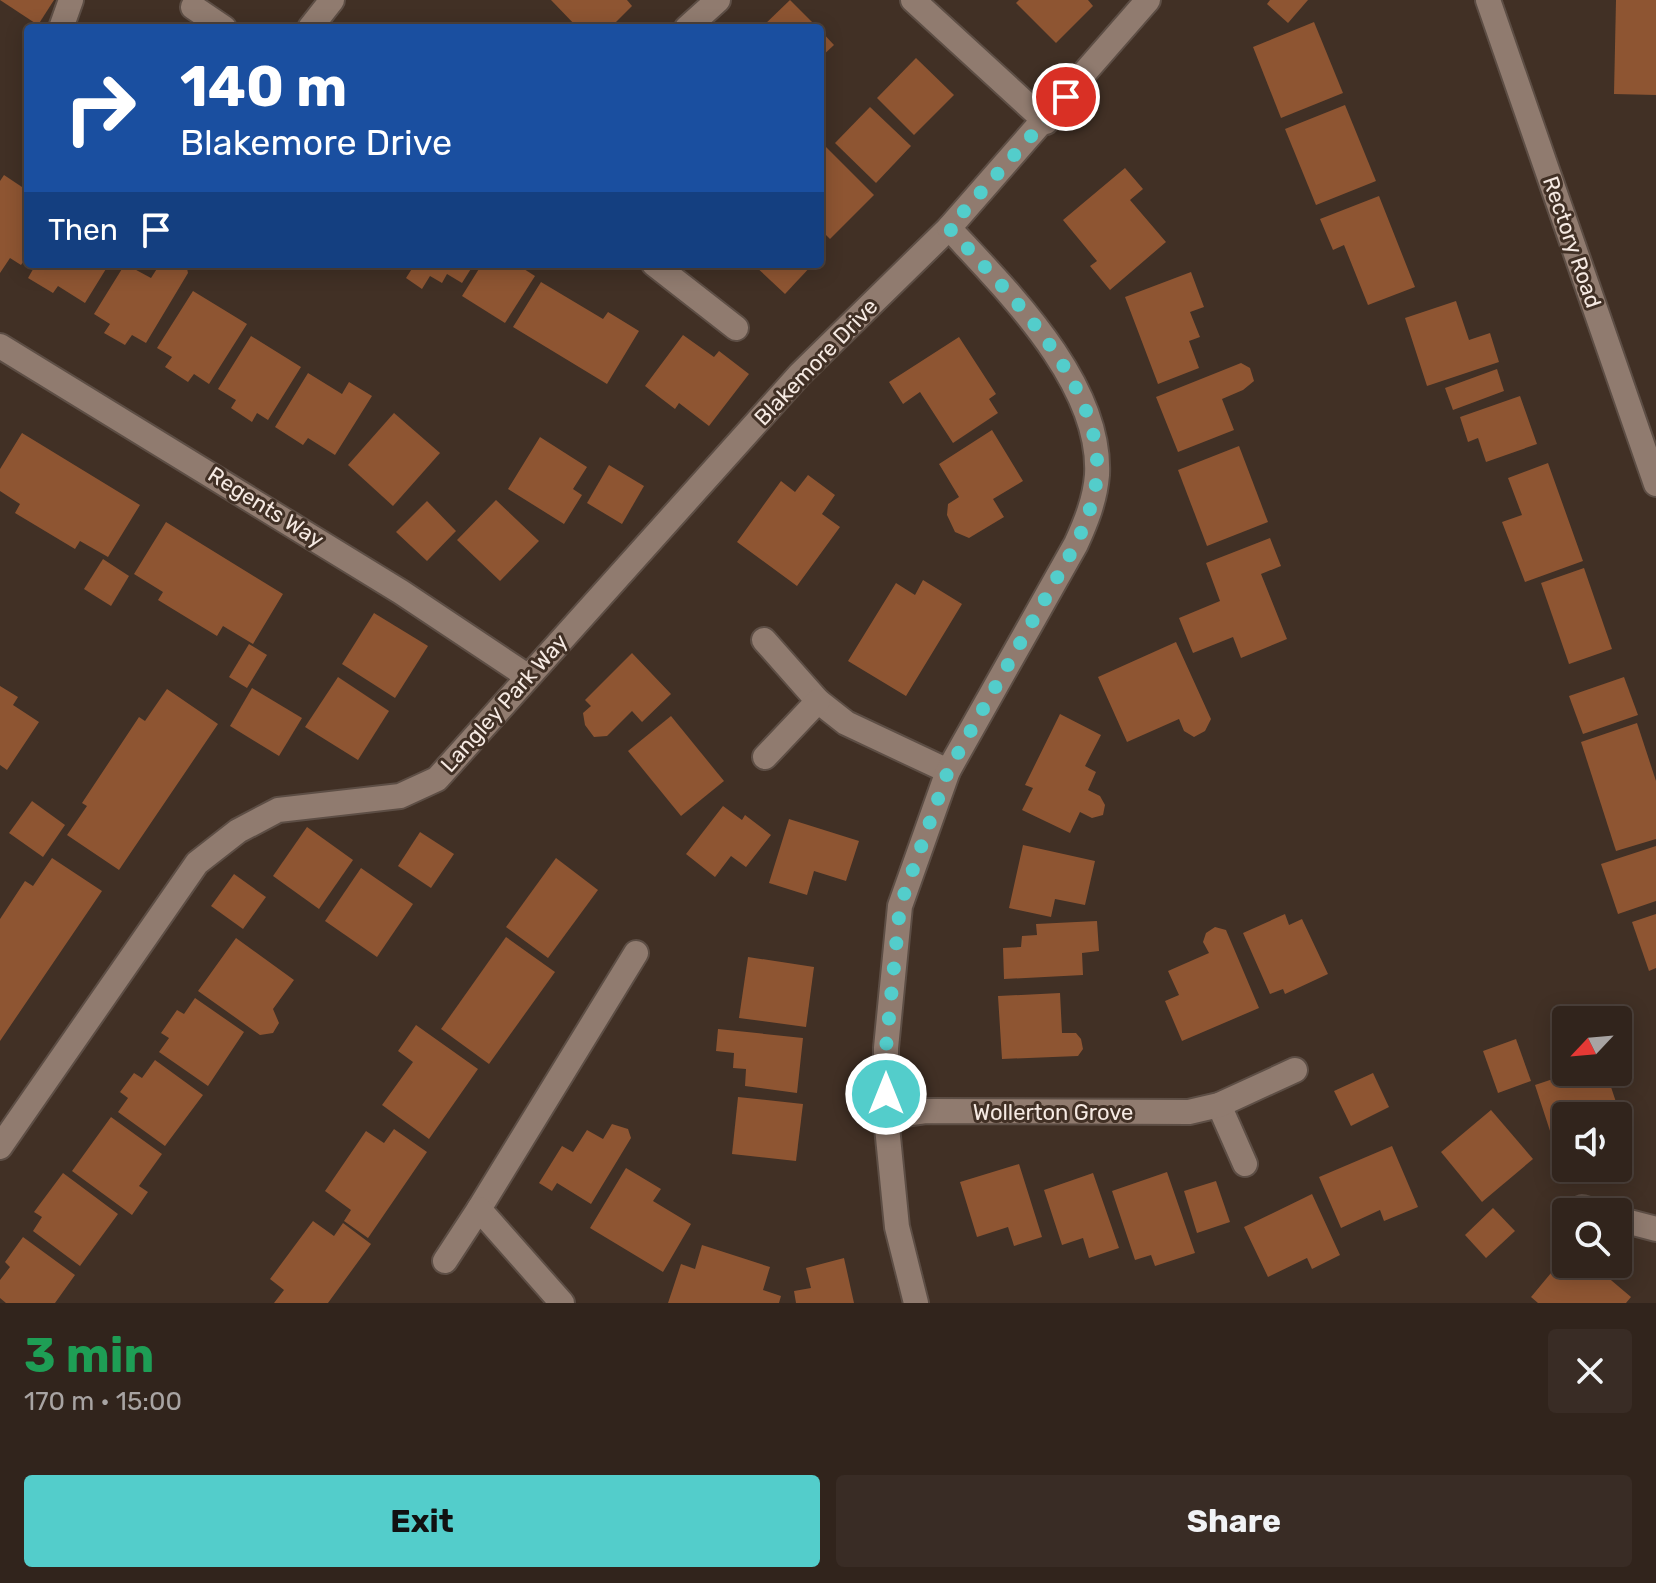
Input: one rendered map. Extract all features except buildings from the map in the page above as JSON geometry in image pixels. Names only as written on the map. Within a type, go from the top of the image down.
[{"type":"street","points":[[62,24],[71,0]]},
{"type":"street","points":[[313,24],[332,0]]},
{"type":"street","points":[[691,24],[718,0]]},
{"type":"street","points":[[913,0],[1046,122]]},
{"type":"street","name":"Blakemore Drive","points":[[688,499],[800,374],[949,228],[1046,122],[1148,0]]},
{"type":"street","name":"Rectory Road","points":[[1488,0],[1656,484]]},
{"type":"street","points":[[193,7],[218,24]]},
{"type":"street","points":[[916,1303],[897,1227],[886,1117],[886,1048],[900,906],[948,771],[1076,544],[1091,511],[1097,473],[1090,427],[1043,330],[949,228]]},
{"type":"street","points":[[659,268],[736,328]]},
{"type":"street","name":"Regents Way","points":[[0,346],[401,592],[527,676]]},
{"type":"street","name":"Langley Park Way","points":[[0,1147],[197,863],[238,831],[278,810],[400,796],[437,779],[688,499]]},
{"type":"street","points":[[764,640],[818,701],[846,723],[948,771]]},
{"type":"street","points":[[765,757],[818,701]]},
{"type":"street","points":[[445,1261],[636,953]]},
{"type":"street","name":"Wollerton Grove","points":[[886,1117],[927,1111],[1189,1112],[1219,1105],[1295,1070]]},
{"type":"street","points":[[1219,1105],[1245,1164]]},
{"type":"street","points":[[479,1209],[562,1303]]},
{"type":"street","points":[[1632,1223],[1656,1229]]},
{"type":"route","points":[[886,1094],[886,1048],[900,906],[948,771],[1076,544],[1091,511],[1097,473],[1090,427],[1074,389],[1043,330],[949,228],[1066,97]]}]
